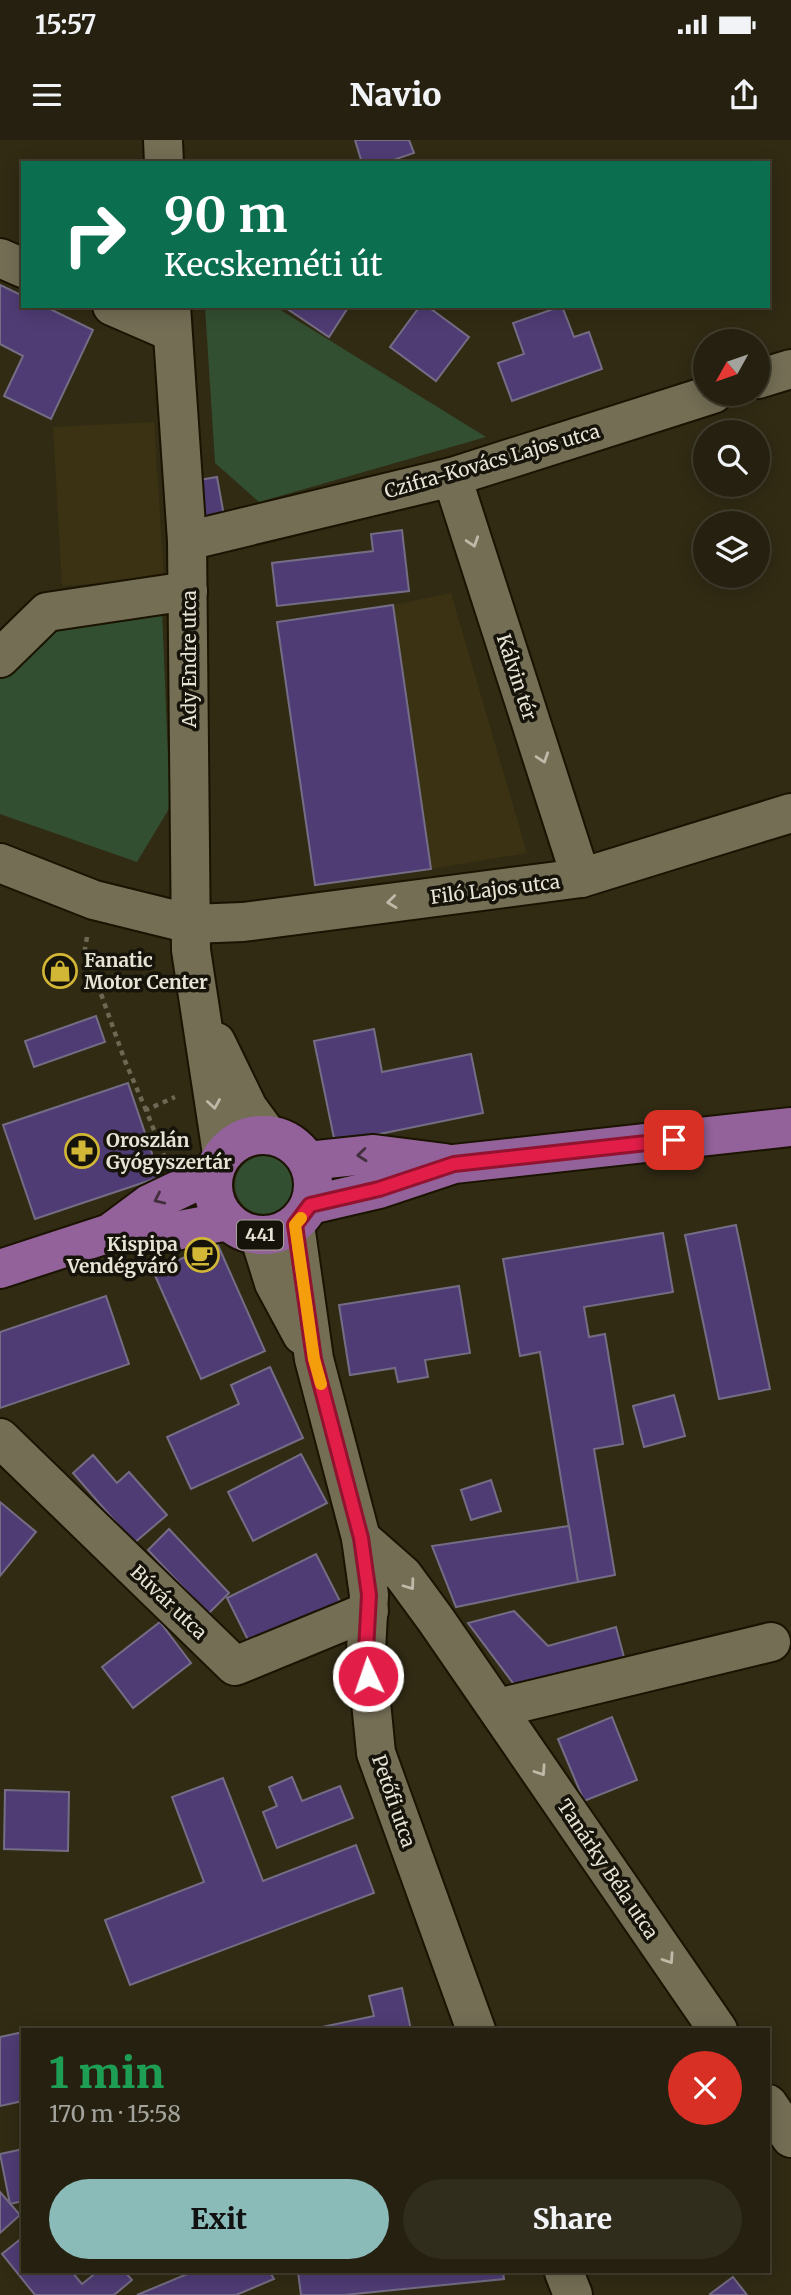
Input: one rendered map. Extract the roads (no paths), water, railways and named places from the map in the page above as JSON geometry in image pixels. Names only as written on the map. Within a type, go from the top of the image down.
[{"type":"main road","name":"441","points":[[110,1233],[159,1234],[273,1221],[454,1164],[791,1127]]},
{"type":"main road","points":[[267,1134],[291,1142],[308,1161],[314,1183],[273,1221]]},
{"type":"main road","name":"441","points":[[0,1269],[110,1233],[149,1204],[218,1164],[242,1139],[267,1134]]},
{"type":"main road","name":"441","points":[[308,1161],[374,1154],[454,1164]]},
{"type":"main road","name":"441","points":[[218,1164],[213,1190],[218,1207],[273,1221]]},
{"type":"street","points":[[163,140],[164,161]]},
{"type":"street","points":[[0,258],[21,267]]},
{"type":"street","points":[[121,308],[171,319]]},
{"type":"street","name":"Ady Endre utca","points":[[171,319],[187,541],[191,950],[201,1012],[218,1164]]},
{"type":"street","points":[[770,375],[791,369]]},
{"type":"street","name":"Czifra-Kovács Lajos utca","points":[[187,541],[453,477],[693,400]]},
{"type":"street","name":"Kálvin tér","points":[[453,477],[581,878]]},
{"type":"street","points":[[0,657],[47,612],[188,591]]},
{"type":"street","name":"Filó Lajos utca","points":[[191,924],[243,922],[581,878],[791,813]]},
{"type":"street","points":[[0,863],[94,900],[191,924]]},
{"type":"street","name":"Ady Endre utca","points":[[201,1012],[248,1108],[267,1134]]},
{"type":"street","name":"Petőfi utca","points":[[273,1221],[274,1283],[314,1359],[361,1538],[369,1595],[366,1651],[376,1753],[475,2028]]},
{"type":"street","name":"Búvár utca","points":[[0,1438],[235,1666],[369,1611]]},
{"type":"street","name":"Tanárky Béla utca","points":[[361,1538],[403,1574],[717,2028]]},
{"type":"street","points":[[498,1708],[771,1642]]},
{"type":"street","points":[[770,2107],[791,2137]]},
{"type":"street","points":[[564,2273],[573,2295]]},
{"type":"place","name":"Fanatic Motor Center","points":[[60,971]]},
{"type":"place","name":"Oroszlán Gyógyszertár","points":[[82,1151]]},
{"type":"place","name":"Kispipa Vendégváró","points":[[202,1255]]}]
